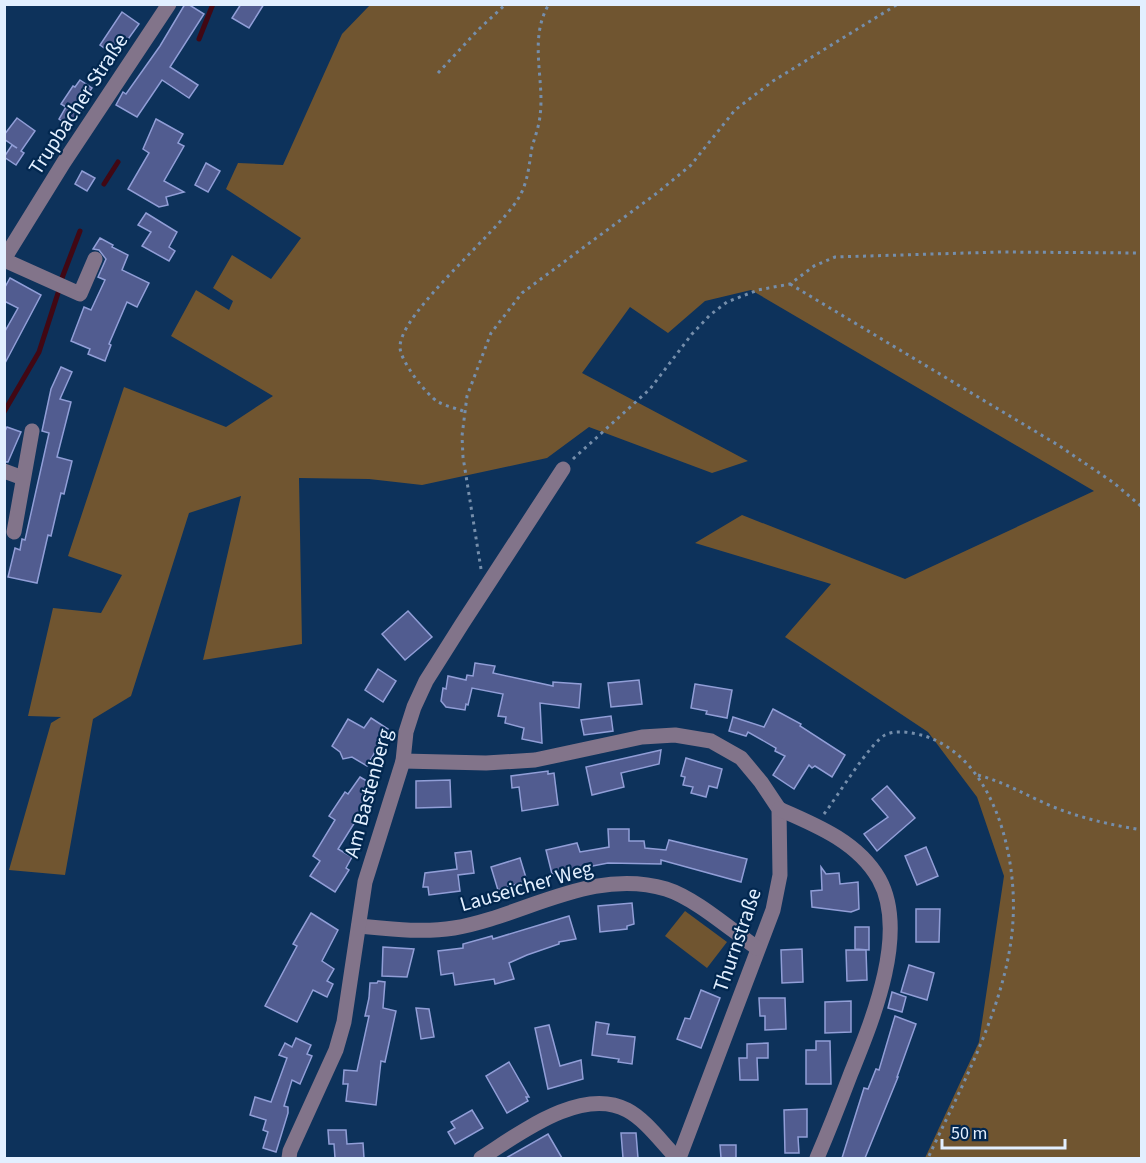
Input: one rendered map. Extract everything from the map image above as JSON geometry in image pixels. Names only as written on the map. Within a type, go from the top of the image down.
[{"type":"street","name":"Trupbacher Straße","points":[[4,259],[64,162],[169,4]]},
{"type":"street","points":[[4,259],[80,294],[95,259]]},
{"type":"street","points":[[14,531],[32,431]]},
{"type":"street","name":"Am Bastenberg","points":[[289,1158],[336,1050],[344,1022],[365,882],[403,761],[406,732],[414,707],[426,681],[563,469]]},
{"type":"street","points":[[4,471],[22,478]]},
{"type":"street","points":[[403,761],[486,763],[536,760],[642,737],[675,735],[711,741],[741,758],[779,809],[816,825],[845,843],[865,861],[879,879],[887,903],[891,934],[880,993],[864,1041],[817,1158]]},
{"type":"street","name":"Thurnstraße","points":[[678,1158],[773,909],[780,875],[779,809]]},
{"type":"street","name":"Lauseicher Weg","points":[[359,926],[405,930],[453,928],[485,921],[591,886],[636,882],[668,890],[701,908],[757,948]]},
{"type":"street","points":[[481,1158],[527,1129],[572,1107],[597,1102],[614,1104],[629,1111],[678,1158]]},
{"type":"path","points":[[438,73],[479,28],[506,4]]},
{"type":"path","points":[[463,411],[435,400],[427,392],[401,354],[402,337],[406,326],[518,199],[528,177],[532,148],[541,116],[538,42],[543,14],[549,4]]},
{"type":"path","points":[[484,591],[463,457],[463,411],[491,333],[522,293],[657,194],[690,165],[735,110],[766,87],[897,4]]},
{"type":"path","points":[[563,469],[650,389],[692,334],[710,315],[727,302],[758,291],[790,284],[814,266],[835,257],[999,252],[1142,253]]},
{"type":"path","points":[[790,284],[1058,445],[1114,483],[1142,507]]},
{"type":"path","points":[[816,825],[877,741],[892,732],[906,732],[933,739],[950,747],[976,774],[993,803],[1004,838],[1011,877],[1013,920],[1007,965],[990,1018],[928,1158]]},
{"type":"path","points":[[976,774],[1002,782],[1052,807],[1106,824],[1142,830]]},
{"type":"shaded area","points":[[370,5],[1141,5],[1141,1158],[925,1158],[979,1042],[1004,876],[977,797],[928,732],[785,637],[831,584],[695,543],[742,515],[905,579],[1094,491],[751,290],[705,301],[668,333],[630,307],[582,373],[748,461],[712,473],[589,427],[547,458],[422,485],[369,479],[299,478],[302,644],[203,660],[241,496],[189,513],[131,696],[93,719],[65,875],[9,870],[51,723],[61,717],[28,716],[53,608],[101,613],[122,575],[68,556],[124,387],[226,427],[273,396],[171,336],[196,290],[229,310],[233,301],[213,288],[232,255],[271,279],[301,238],[226,189],[238,163],[283,165],[342,34]]},
{"type":"shaded area","points":[[685,911],[727,942],[707,968],[665,936]]},
{"type":"building","points":[[185,4],[204,14],[170,67],[198,85],[189,98],[162,80],[137,117],[116,105],[123,92],[126,94],[160,46]]},
{"type":"building","points":[[241,4],[264,4],[249,28],[232,18]]},
{"type":"building","points":[[122,12],[139,24],[116,56],[100,45]]},
{"type":"building","points":[[80,80],[92,88],[87,95],[90,97],[70,127],[59,119],[66,107],[61,104]]},
{"type":"building","points":[[17,118],[35,131],[21,151],[24,153],[16,165],[4,157],[12,145],[17,148],[4,139],[4,135]]},
{"type":"building","points":[[156,119],[183,134],[178,143],[184,146],[164,181],[184,192],[166,197],[168,205],[159,207],[128,189],[149,153],[143,149]]},
{"type":"building","points":[[206,163],[220,171],[208,192],[195,185]]},
{"type":"building","points":[[82,171],[95,178],[87,191],[75,184]]},
{"type":"building","points":[[146,213],[177,232],[169,247],[175,251],[169,261],[142,246],[151,232],[138,225]]},
{"type":"building","points":[[100,238],[128,255],[122,270],[149,283],[137,307],[127,302],[109,344],[111,345],[105,361],[88,354],[90,349],[71,341],[84,307],[91,310],[105,280],[98,277],[106,259],[99,250],[93,249]]},
{"type":"building","points":[[10,278],[41,295],[4,365],[4,333],[18,308],[4,301],[4,289]]},
{"type":"building","points":[[61,367],[72,372],[60,399],[71,402],[57,457],[72,461],[64,494],[61,493],[51,536],[48,535],[37,583],[8,577],[15,548],[20,550],[22,539],[25,540],[49,433],[42,431],[51,389]]},
{"type":"building","points":[[7,427],[21,432],[8,462],[4,462],[4,433]]},
{"type":"building","points":[[408,611],[432,637],[405,660],[382,634]]},
{"type":"building","points":[[475,663],[495,666],[493,673],[553,686],[553,682],[581,684],[579,708],[540,703],[542,743],[522,739],[524,728],[505,723],[506,717],[498,716],[503,694],[472,688],[465,710],[446,707],[441,701],[448,676],[466,680],[467,675],[473,676]]},
{"type":"building","points":[[378,669],[396,681],[383,702],[365,690]]},
{"type":"building","points":[[639,680],[642,704],[611,707],[608,683]]},
{"type":"building","points":[[695,684],[732,690],[727,718],[691,708]]},
{"type":"building","points":[[773,709],[801,724],[800,726],[845,755],[832,777],[815,766],[812,768],[809,765],[794,789],[773,775],[785,756],[775,751],[776,748],[748,732],[746,736],[729,731],[733,717],[764,727]]},
{"type":"building","points":[[611,716],[613,731],[584,735],[581,720]]},
{"type":"building","points":[[371,718],[388,729],[367,766],[352,757],[343,759],[340,752],[332,746],[348,719],[364,728]]},
{"type":"building","points":[[661,750],[659,764],[621,773],[624,787],[592,795],[586,767]]},
{"type":"building","points":[[686,758],[722,769],[717,788],[709,786],[706,797],[691,793],[693,787],[683,785],[685,777],[681,776]]},
{"type":"building","points":[[548,771],[548,774],[554,773],[558,805],[522,811],[519,787],[512,788],[511,776]]},
{"type":"building","points":[[360,777],[377,787],[338,849],[352,857],[346,868],[349,870],[335,892],[310,876],[320,861],[313,856],[335,820],[329,816],[345,792],[348,794]]},
{"type":"building","points":[[450,780],[451,807],[416,808],[416,781]]},
{"type":"building","points":[[887,786],[915,818],[877,851],[864,834],[888,817],[872,799]]},
{"type":"building","points":[[608,829],[629,829],[629,841],[644,841],[645,848],[666,850],[669,840],[747,859],[741,882],[661,860],[661,864],[608,863],[552,874],[546,850],[577,843],[580,852],[609,847]]},
{"type":"building","points":[[926,847],[938,876],[917,885],[905,856]]},
{"type":"building","points":[[471,851],[474,873],[458,875],[460,891],[429,895],[428,887],[423,887],[425,873],[457,869],[455,853]]},
{"type":"building","points":[[520,858],[527,881],[498,890],[491,867]]},
{"type":"building","points":[[821,867],[826,874],[839,873],[840,884],[858,882],[859,909],[851,912],[812,907],[811,891],[822,890]]},
{"type":"building","points":[[632,903],[634,924],[627,926],[627,929],[600,932],[598,906]]},
{"type":"building","points":[[916,909],[940,909],[939,942],[916,942]]},
{"type":"building","points":[[311,913],[338,930],[322,961],[334,969],[327,981],[333,984],[327,997],[313,990],[297,1022],[265,1006],[297,946],[293,944]]},
{"type":"building","points":[[569,916],[576,939],[559,942],[559,944],[509,963],[514,979],[495,984],[494,979],[455,985],[453,973],[441,975],[438,951],[463,948],[463,944],[492,936],[493,939]]},
{"type":"building","points":[[855,927],[869,927],[869,950],[855,949]]},
{"type":"building","points":[[383,947],[414,949],[407,977],[382,976]]},
{"type":"building","points":[[802,949],[803,982],[782,983],[781,950]]},
{"type":"building","points":[[846,950],[866,950],[867,980],[847,981]]},
{"type":"building","points":[[909,965],[934,973],[927,1000],[901,992]]},
{"type":"building","points":[[385,982],[383,1008],[396,1011],[385,1062],[381,1061],[376,1105],[346,1101],[348,1084],[343,1084],[344,1070],[357,1071],[369,1016],[365,1016],[370,983]]},
{"type":"building","points":[[701,990],[720,998],[701,1048],[677,1039],[685,1018],[690,1019]]},
{"type":"building","points":[[892,992],[906,997],[902,1012],[888,1008]]},
{"type":"building","points":[[759,998],[785,998],[786,1029],[765,1030],[765,1016],[760,1016]]},
{"type":"building","points":[[851,1001],[851,1032],[825,1033],[825,1002]]},
{"type":"building","points":[[416,1008],[429,1009],[434,1037],[421,1039]]},
{"type":"building","points":[[895,1016],[916,1024],[898,1077],[865,1158],[842,1158],[864,1088],[868,1089],[876,1069],[879,1070]]},
{"type":"building","points":[[596,1022],[609,1024],[607,1034],[635,1037],[632,1064],[618,1062],[619,1059],[592,1055]]},
{"type":"building","points":[[549,1025],[560,1066],[581,1060],[583,1079],[548,1089],[535,1028]]},
{"type":"building","points":[[296,1038],[311,1045],[307,1054],[312,1056],[300,1084],[292,1080],[284,1106],[288,1107],[288,1113],[276,1152],[263,1148],[268,1132],[263,1130],[266,1120],[250,1115],[255,1097],[271,1102],[287,1058],[279,1055],[285,1043],[292,1047]]},
{"type":"building","points":[[816,1041],[830,1041],[831,1084],[806,1084],[806,1050],[816,1050]]},
{"type":"building","points":[[768,1043],[768,1058],[757,1058],[758,1080],[740,1080],[739,1058],[747,1058],[747,1044]]},
{"type":"building","points":[[509,1062],[529,1097],[526,1097],[528,1101],[507,1113],[486,1076]]},
{"type":"building","points":[[807,1109],[807,1137],[798,1137],[799,1153],[785,1153],[784,1110]]},
{"type":"building","points":[[472,1110],[483,1128],[455,1144],[448,1132],[455,1128],[451,1122]]},
{"type":"building","points":[[328,1130],[346,1130],[347,1144],[363,1143],[364,1158],[335,1158],[334,1144],[329,1144]]},
{"type":"building","points":[[621,1133],[636,1133],[638,1158],[623,1158]]},
{"type":"building","points":[[548,1134],[562,1158],[506,1158]]},
{"type":"building","points":[[720,1145],[736,1145],[736,1158],[721,1158]]},
{"type":"waterway","points":[[199,39],[213,4]]},
{"type":"waterway","points":[[104,184],[118,162]]},
{"type":"waterway","points":[[62,278],[80,231]]},
{"type":"waterway","points":[[4,412],[39,352],[59,290]]}]
